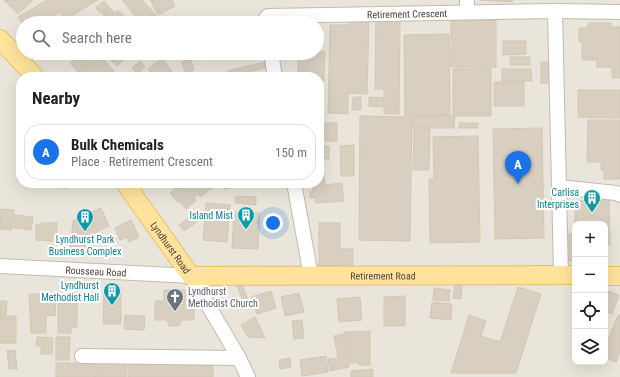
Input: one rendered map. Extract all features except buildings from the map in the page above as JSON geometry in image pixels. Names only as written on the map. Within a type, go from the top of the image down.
[{"type":"main road","points":[[0,39],[16,56]]},
{"type":"main road","points":[[19,60],[30,72]]},
{"type":"main road","name":"Lyndhurst Road","points":[[129,188],[191,276]]},
{"type":"main road","name":"Retirement Road","points":[[191,276],[568,275]]},
{"type":"main road","points":[[608,276],[620,276]]},
{"type":"street","name":"Retirement Crescent","points":[[268,16],[467,6],[521,6],[555,11],[620,12]]},
{"type":"street","points":[[555,11],[559,187],[568,275]]},
{"type":"street","points":[[272,60],[274,72]]},
{"type":"street","points":[[559,187],[616,193],[620,195]]},
{"type":"street","points":[[295,188],[311,276]]},
{"type":"street","name":"Rousseau Road","points":[[0,266],[191,276]]},
{"type":"street","name":"Lyndhurst Road","points":[[191,276],[239,358],[248,377]]},
{"type":"street","points":[[82,356],[239,358]]},
{"type":"shaded area","points":[[0,0],[620,0],[620,377],[0,377]]},
{"type":"place","name":"Bulk Chemicals","points":[[518,184]]},
{"type":"place","name":"Carlisa Interprises","points":[[592,213]]},
{"type":"place","name":"Island Mist","points":[[246,230]]},
{"type":"place","name":"Lyndhurst Park Business Complex","points":[[85,232]]},
{"type":"place","name":"Lyndhurst Methodist Hall","points":[[112,306]]},
{"type":"place","name":"Lyndhurst Methodist Church","points":[[175,312]]}]
